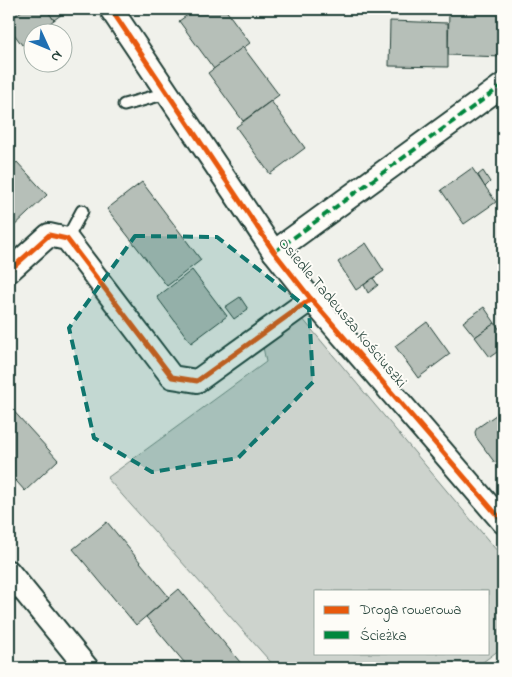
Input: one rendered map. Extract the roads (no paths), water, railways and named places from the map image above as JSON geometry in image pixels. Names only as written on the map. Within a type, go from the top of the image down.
[{"type":"street","name":"Osiedle Tadeusza Kościuszki","points":[[111,9],[274,252],[311,299],[503,522]]},
{"type":"street","points":[[274,252],[503,85]]},
{"type":"street","points":[[9,271],[49,235],[68,240],[172,377],[197,381],[311,299]]},
{"type":"street","points":[[9,572],[87,668]]},
{"type":"lane","points":[[124,106],[168,92]]},
{"type":"lane","points":[[68,240],[82,211]]}]
